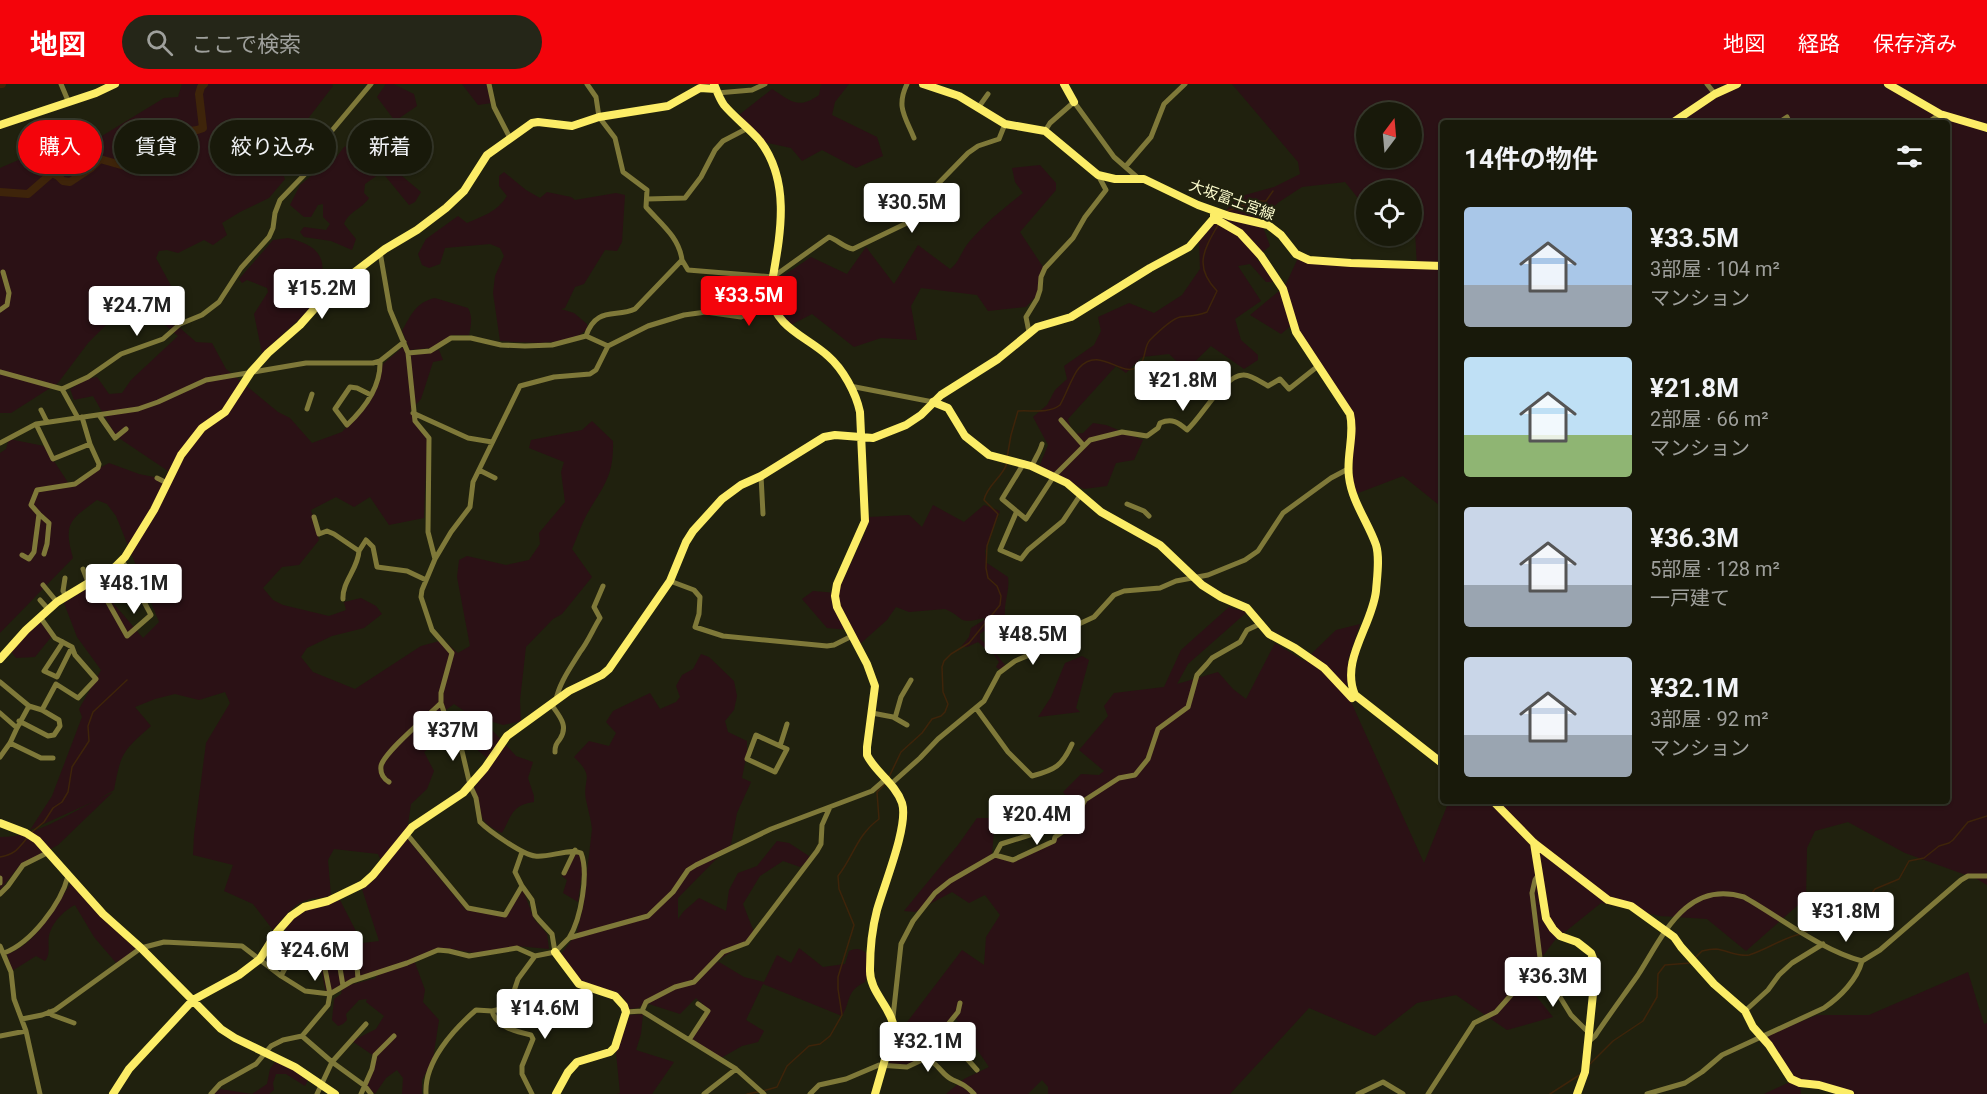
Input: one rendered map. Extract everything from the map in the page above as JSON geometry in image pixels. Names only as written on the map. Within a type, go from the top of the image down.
[{"type":"street","points":[[61,84],[69,103]]},
{"type":"street","points":[[0,125],[69,103],[115,84]]},
{"type":"street","points":[[62,390],[88,377],[121,354],[163,339],[180,324],[202,315],[219,302],[241,268],[269,237],[280,200],[307,172],[319,146],[371,84]]},
{"type":"street","points":[[489,84],[494,107],[510,138]]},
{"type":"street","points":[[587,84],[596,97],[599,117],[615,138],[623,172],[647,190],[646,207],[671,232],[687,270],[773,277],[829,237],[836,239],[845,248],[853,249],[909,222],[922,207],[931,191],[949,171],[978,146],[999,139],[1005,124]]},
{"type":"street","points":[[1,657],[48,609],[115,567],[122,560],[154,510],[189,443],[202,428],[225,412],[251,372],[268,353],[300,326],[330,291],[380,252],[417,230],[446,208],[464,191],[486,155],[526,126],[538,122],[572,126],[599,117],[668,106],[700,88],[752,90],[765,84]]},
{"type":"street","points":[[907,84],[901,96],[901,104],[914,138]]},
{"type":"street","points":[[923,84],[959,96],[1005,124],[1045,131],[1098,175],[1106,190],[1088,212],[1073,238],[1045,268],[1037,299],[1026,317],[1029,332]]},
{"type":"street","points":[[1064,84],[1074,102],[1114,157],[1138,178]]},
{"type":"street","points":[[1126,166],[1151,137],[1164,104],[1185,84]]},
{"type":"street","points":[[1707,84],[1715,94]]},
{"type":"street","points":[[1676,120],[1715,94],[1737,84]]},
{"type":"street","points":[[1888,84],[1940,114],[1987,128]]},
{"type":"street","points":[[716,89],[724,105],[748,128],[770,157],[780,190],[781,218],[770,294],[775,310],[786,325],[827,354],[840,369],[856,397],[860,412],[865,521],[835,591],[837,607],[867,664],[875,686],[867,755],[889,781],[902,804],[904,820],[873,929],[870,972],[874,988],[893,1017]]},
{"type":"street","points":[[978,108],[988,94]]},
{"type":"street","points":[[1045,131],[1050,123],[1074,102]]},
{"type":"street","points":[[1931,120],[1940,114]]},
{"type":"street","points":[[647,199],[685,198],[723,141],[748,128]]},
{"type":"street","name":"大坂富士宮線","points":[[1098,175],[1116,179],[1138,178],[1153,182],[1219,216],[1268,225],[1281,235],[1296,254],[1309,260],[1351,264],[1440,266]]},
{"type":"street","points":[[113,1094],[129,1069],[193,1000],[238,975],[260,959],[277,932],[291,916],[304,907],[328,901],[363,884],[378,870],[406,833],[428,815],[463,793],[485,768],[507,736],[553,702],[609,669],[669,581],[693,531],[732,491],[824,437],[835,435],[860,438],[880,436],[906,425],[921,415],[933,402],[998,359],[1029,332],[1044,323],[1071,317],[1150,268],[1189,247],[1219,216],[1240,233],[1272,272],[1283,289],[1296,333],[1350,414],[1352,429],[1348,469],[1352,493],[1376,544],[1377,559],[1372,611],[1350,670],[1350,683],[1355,695],[1440,762]]},
{"type":"street","points":[[380,252],[390,310],[408,353],[415,421],[429,438],[428,532],[435,559]]},
{"type":"street","points":[[586,336],[588,330],[603,315],[635,309],[682,261]]},
{"type":"street","points":[[0,310],[7,305],[9,293],[3,272]]},
{"type":"street","points":[[575,850],[566,854],[535,856],[522,852],[480,822],[476,798],[462,751],[441,704],[441,693],[452,653],[432,630],[429,622],[421,597],[426,580],[451,532],[470,507],[471,489],[520,386],[554,377],[590,374],[596,370],[608,346],[648,326],[684,315],[706,312],[736,317],[749,315],[770,294]]},
{"type":"street","points":[[408,353],[430,351],[451,338],[471,338],[501,345],[525,346],[552,345],[586,336],[608,346]]},
{"type":"street","points":[[0,443],[36,424],[138,409],[206,380],[306,363],[373,363],[380,361],[404,342]]},
{"type":"street","points":[[371,395],[350,387],[335,408],[347,425],[362,411],[371,395],[380,361]]},
{"type":"street","points":[[1042,444],[1041,450],[1002,499],[1026,519],[1054,476],[1090,440],[1122,432],[1147,436],[1165,420],[1173,420],[1187,430],[1224,385],[1240,375],[1246,375],[1268,386],[1280,380],[1288,389],[1318,366]]},
{"type":"street","points":[[0,372],[62,390],[80,417],[99,464],[98,468],[75,484],[37,490],[31,505],[49,523],[44,554]]},
{"type":"street","points":[[850,386],[933,402],[948,408],[966,436],[989,455],[1028,465],[1067,483],[1101,512],[1160,545],[1195,579],[1221,597],[1247,608],[1269,634],[1295,648],[1323,668],[1352,698],[1355,695]]},
{"type":"street","points":[[307,409],[312,394]]},
{"type":"street","points":[[41,410],[47,422]]},
{"type":"street","points":[[413,413],[468,438],[492,442]]},
{"type":"street","points":[[99,415],[115,438]]},
{"type":"street","points":[[1061,420],[1084,446]]},
{"type":"street","points":[[36,424],[53,459],[90,444]]},
{"type":"street","points":[[109,444],[126,429]]},
{"type":"street","points":[[569,938],[642,919],[660,906],[688,870],[771,829],[872,791],[889,781],[920,758],[938,739],[984,701],[999,673],[1015,661],[1058,643],[1068,629],[1094,617],[1114,595],[1124,591],[1152,590],[1176,581],[1195,579],[1245,560],[1258,551],[1283,513],[1331,478],[1348,469]]},
{"type":"street","points":[[479,470],[495,478]]},
{"type":"street","points":[[761,476],[763,514]]},
{"type":"street","points":[[158,478],[167,483]]},
{"type":"street","points":[[1016,513],[1000,550],[1021,559],[1028,550],[1063,521],[1081,494]]},
{"type":"street","points":[[1127,504],[1144,511],[1149,516]]},
{"type":"street","points":[[22,555],[30,559],[34,552],[39,514]]},
{"type":"street","points":[[314,517],[319,534],[327,531],[359,551]]},
{"type":"street","points":[[343,599],[343,592],[358,559],[359,551],[366,540],[373,547],[377,567],[407,571],[426,580]]},
{"type":"street","points":[[83,569],[127,636],[152,615],[122,560]]},
{"type":"street","points":[[65,578],[63,591],[66,596]]},
{"type":"street","points":[[669,581],[694,590],[700,597],[699,614],[695,627],[723,636],[827,646],[852,636]]},
{"type":"street","points":[[43,585],[57,602]]},
{"type":"street","points":[[553,702],[572,663],[600,618],[594,607],[603,586]]},
{"type":"street","points":[[40,600],[48,609]]},
{"type":"street","points":[[40,617],[55,638],[72,647],[75,655],[96,679],[78,698],[56,684]]},
{"type":"street","points":[[995,855],[1016,859],[1054,841],[1055,837],[1073,823],[1085,800],[1119,778],[1135,775],[1148,759],[1158,729],[1188,707],[1197,675],[1212,658],[1240,642],[1247,630],[1260,624]]},
{"type":"street","points":[[57,677],[44,671],[63,642]]},
{"type":"street","points":[[42,710],[72,647]]},
{"type":"street","points":[[895,718],[901,697],[911,680]]},
{"type":"street","points":[[0,682],[29,706],[51,713],[59,720],[60,726],[54,735],[48,736],[20,721]]},
{"type":"street","points":[[553,702],[565,728],[556,744],[555,752]]},
{"type":"street","points":[[389,783],[381,771],[386,757],[441,704]]},
{"type":"street","points":[[0,756],[10,743],[29,706]]},
{"type":"street","points":[[976,708],[1008,752],[1032,776],[1061,764],[1072,744]]},
{"type":"street","points":[[872,713],[895,718],[907,725]]},
{"type":"street","points":[[0,714],[17,728]]},
{"type":"street","points":[[780,746],[788,724]]},
{"type":"street","points":[[756,735],[780,746],[787,749],[776,772],[747,759],[756,735]]},
{"type":"street","points":[[10,743],[41,758],[53,758]]},
{"type":"street","points":[[1496,804],[1534,843],[1608,900],[1631,906],[1674,937],[1714,984],[1745,1011],[1753,1027],[1794,1081],[1850,1094]]},
{"type":"street","points":[[642,1011],[646,1002],[675,987],[696,981],[723,952],[747,943],[817,851],[822,825],[830,807]]},
{"type":"street","points":[[876,1094],[893,1035],[901,944],[914,921],[935,893],[995,855],[1001,843],[1036,833],[1050,826],[1059,816],[1073,823]]},
{"type":"street","points":[[0,823],[37,840],[103,914],[228,1034],[266,1051],[335,1094]]},
{"type":"street","points":[[406,833],[468,908],[505,915],[522,886]]},
{"type":"street","points":[[1534,843],[1546,918],[1560,936],[1577,942],[1591,953],[1594,961],[1594,984],[1584,1078],[1577,1094]]},
{"type":"street","points":[[22,1019],[49,1012],[141,948],[164,942],[242,946],[305,991],[330,994],[358,979],[438,950],[469,956],[518,948],[535,956],[555,952],[569,938],[578,915],[586,870],[581,853],[575,850]]},
{"type":"street","points":[[564,873],[575,850]]},
{"type":"street","points":[[522,852],[515,872],[532,900],[535,915],[552,934],[555,952],[579,984],[615,996],[626,1012],[615,1047],[610,1052],[582,1060],[571,1066],[556,1094]]},
{"type":"street","points":[[0,894],[23,865],[47,853]]},
{"type":"street","points":[[1540,873],[1535,880],[1532,893],[1541,966],[1571,1015],[1588,1032]]},
{"type":"street","points":[[4,953],[16,948],[42,924],[65,889],[68,876]]},
{"type":"street","points":[[1587,1042],[1595,1036],[1639,973],[1665,929],[1683,910],[1703,897],[1715,893],[1730,893],[1744,897],[1823,944],[1848,957],[1862,961],[1880,950],[1960,880],[1968,876],[1987,876]]},
{"type":"street","points":[[0,878],[0,883]]},
{"type":"street","points":[[1745,1011],[1792,963],[1823,944]]},
{"type":"street","points":[[0,946],[11,972],[14,999],[26,1031],[40,1094]]},
{"type":"street","points":[[281,976],[292,955]]},
{"type":"street","points":[[426,1094],[428,1076],[448,1039],[476,1010],[501,1009],[513,994],[518,979],[535,956]]},
{"type":"street","points":[[1647,1094],[1685,1083],[1722,1055],[1824,1008],[1838,999],[1861,967],[1862,961]]},
{"type":"street","points":[[212,1094],[220,1084],[256,1064],[266,1051],[283,1040],[302,1036],[328,1005],[330,994],[324,964]]},
{"type":"street","points":[[357,966],[358,979]]},
{"type":"street","points":[[1428,1094],[1474,1023],[1496,1012],[1541,966]]},
{"type":"street","points":[[340,968],[343,987]]},
{"type":"street","points":[[931,1060],[941,1033],[958,1012],[960,1003]]},
{"type":"street","points":[[689,1040],[708,1011],[698,1004]]},
{"type":"street","points":[[492,1011],[495,1020],[512,1030],[531,1035],[533,1039],[522,1066],[522,1074],[532,1094]]},
{"type":"street","points":[[626,1012],[642,1011],[736,1069],[762,1092]]},
{"type":"street","points":[[49,1012],[74,1023]]},
{"type":"street","points":[[317,1094],[332,1062],[366,1024]]},
{"type":"street","points":[[0,1036],[26,1031]]},
{"type":"street","points":[[941,1033],[944,1033],[977,1070]]},
{"type":"street","points":[[302,1036],[371,1094]]},
{"type":"street","points":[[361,1094],[372,1069],[375,1055],[394,1036]]},
{"type":"street","points":[[810,1094],[819,1085],[846,1079],[879,1065],[907,1067],[924,1059],[931,1060],[952,1080],[961,1082],[974,1094]]},
{"type":"street","points":[[704,1094],[736,1069]]},
{"type":"street","points":[[1358,1094],[1383,1082],[1403,1094]]},
{"type":"shaded area","points":[[182,84],[332,84],[333,86],[307,120],[210,120],[210,174],[282,174],[285,179],[269,198],[222,223],[227,235],[213,245],[204,240],[178,253],[167,250],[159,251],[156,258],[176,295],[172,321],[196,342],[212,343],[226,369],[278,412],[290,418],[312,443],[342,432],[370,402],[383,364],[403,347],[414,355],[439,350],[443,360],[433,362],[421,399],[410,411],[427,440],[424,518],[389,525],[370,497],[354,507],[336,497],[311,510],[319,540],[299,565],[282,567],[263,588],[273,600],[283,605],[329,616],[346,610],[344,602],[361,598],[376,606],[382,614],[364,628],[332,636],[307,648],[301,657],[313,672],[355,689],[421,646],[443,640],[458,653],[470,646],[457,577],[459,560],[467,556],[506,565],[529,560],[540,544],[539,533],[565,502],[561,472],[564,462],[529,448],[531,440],[582,430],[592,421],[613,441],[612,464],[609,473],[585,518],[572,549],[592,577],[562,614],[553,619],[526,647],[520,700],[521,721],[503,725],[470,715],[454,704],[434,719],[444,738],[424,752],[434,771],[427,789],[411,804],[406,837],[466,910],[505,917],[523,890],[534,919],[547,934],[549,949],[517,946],[474,953],[452,949],[417,957],[350,985],[376,978],[376,976],[414,960],[425,990],[423,1002],[439,1020],[433,1059],[422,1080],[422,1094],[402,1094],[403,1078],[397,1070],[386,1078],[375,1094],[364,1085],[374,1056],[352,1041],[376,1029],[384,1016],[366,1002],[367,999],[359,1000],[346,1014],[347,1020],[338,1026],[332,1020],[334,999],[341,994],[342,989],[326,993],[318,954],[282,928],[303,909],[340,900],[362,943],[379,941],[362,889],[373,881],[384,867],[378,854],[334,849],[328,860],[331,895],[310,899],[297,905],[273,930],[253,904],[224,891],[233,865],[193,855],[206,743],[230,703],[225,692],[199,700],[175,694],[135,707],[151,726],[134,741],[125,753],[121,760],[114,790],[99,799],[113,792],[58,845],[20,865],[0,890],[0,837],[37,830],[95,801],[30,830],[52,796],[82,717],[79,709],[101,670],[77,637],[64,603],[96,583],[143,638],[159,622],[116,516],[107,504],[97,500],[71,523],[69,537],[73,558],[0,633],[0,453],[6,449],[9,439],[44,446],[69,484],[109,463],[139,474],[164,479],[168,471],[116,436],[93,396],[74,400],[70,389],[87,379],[97,377],[109,394],[122,393],[131,380],[178,336],[164,324],[127,304],[88,343],[58,383],[11,413],[0,413],[0,168],[18,160],[18,174],[102,174],[102,136],[114,129],[114,174],[198,174],[198,120],[128,120],[164,98],[178,97]]},
{"type":"shaded area","points":[[386,84],[393,84],[414,94],[417,106],[394,120],[377,97]]},
{"type":"shaded area","points":[[462,84],[489,84],[492,103],[478,105]]},
{"type":"shaded area","points":[[821,84],[849,84],[835,102],[832,115],[877,137],[883,156],[856,168],[822,150],[802,161],[791,148],[759,141],[739,115],[772,89],[800,103],[812,100],[819,95]]},
{"type":"shaded area","points":[[1232,84],[1987,84],[1987,885],[1977,879],[1905,853],[1848,822],[1815,831],[1807,848],[1806,898],[1746,951],[1707,919],[1660,916],[1601,903],[1555,940],[1524,981],[1553,1017],[1507,1030],[1456,995],[1417,1003],[1375,1036],[1309,1008],[1230,1094],[1048,1094],[1048,1087],[1042,1080],[1028,1094],[946,1094],[964,1079],[989,1067],[954,1016],[942,1032],[931,1059],[907,1067],[889,1064],[895,1038],[962,950],[984,965],[986,937],[1000,915],[985,895],[969,903],[952,892],[915,912],[904,911],[977,818],[995,818],[992,855],[1016,859],[1073,830],[1077,808],[1063,792],[1081,774],[1099,775],[1104,771],[1079,750],[1108,716],[1104,706],[1114,693],[1164,687],[1181,650],[1229,607],[1247,612],[1188,664],[1177,684],[1218,672],[1233,689],[1246,699],[1275,643],[1304,661],[1336,630],[1360,624],[1348,660],[1347,693],[1424,863],[1448,804],[1950,804],[1950,120],[1440,120],[1440,505],[1403,476],[1353,495],[1352,423],[1293,324],[1281,334],[1250,315],[1285,286],[1298,258],[1417,266],[1416,246],[1422,246],[1422,180],[1356,180],[1356,196],[1345,182],[1302,187],[1279,202],[1263,216],[1263,227],[1270,246],[1256,258],[1272,276],[1273,282],[1266,282],[1250,264],[1238,266],[1261,301],[1235,319],[1241,340],[1258,355],[1258,360],[1244,369],[1211,346],[1186,370],[1169,354],[1142,357],[1126,373],[1116,366],[1068,419],[1073,434],[1083,433],[1093,423],[1106,425],[1143,440],[1134,460],[1116,463],[1107,486],[1084,489],[1039,467],[1048,445],[1033,417],[1047,405],[1055,390],[1067,379],[1064,366],[1094,345],[1101,331],[1098,317],[1129,303],[1154,313],[1182,295],[1200,269],[1199,241],[1238,197],[1274,187],[1300,174],[1298,162]]},
{"type":"shaded area","points":[[348,146],[348,174],[379,174],[365,184],[364,193],[369,198],[349,216],[344,224],[356,239],[352,250],[331,241],[304,237],[300,232],[304,227],[326,230],[330,224],[323,217],[323,204],[318,205],[311,217],[304,217],[290,205],[300,185],[313,174],[336,174],[336,158],[344,147]]},
{"type":"shaded area","points":[[1040,165],[1056,183],[1056,190],[1020,232],[1043,267],[1039,293],[1026,307],[988,311],[977,295],[921,288],[911,306],[917,340],[881,338],[854,347],[812,314],[791,325],[777,310],[774,282],[811,257],[847,274],[866,247],[894,284],[918,245],[950,269],[975,235],[1023,193],[1015,182],[1012,168]]},
{"type":"shaded area","points":[[504,172],[540,198],[547,192],[575,200],[616,193],[625,195],[622,242],[617,251],[605,250],[584,284],[575,287],[565,308],[561,309],[574,313],[587,324],[587,329],[579,335],[558,341],[533,343],[500,341],[493,293],[495,276],[504,256],[500,248],[490,244],[445,248],[440,264],[429,268],[422,265],[418,254],[426,239],[458,216],[467,223],[499,206],[507,196],[499,186],[499,176]]},
{"type":"shaded area","points":[[384,174],[400,174],[421,192],[415,202],[409,205]]},
{"type":"shaded area","points":[[288,238],[314,249],[321,260],[322,276],[334,284],[262,353],[254,314],[268,292],[267,288],[247,280],[242,283],[239,279],[273,240]]},
{"type":"shaded area","points":[[435,298],[468,308],[471,318],[469,335],[452,335],[431,348],[410,350],[402,331],[419,306]]},
{"type":"shaded area","points":[[933,505],[964,522],[984,505],[1000,511],[985,551],[987,563],[1008,577],[1005,615],[989,631],[980,634],[980,639],[991,648],[1005,665],[1000,670],[996,667],[999,662],[991,650],[978,642],[961,647],[969,637],[971,628],[984,618],[965,621],[945,609],[909,612],[896,607],[887,620],[860,644],[849,630],[827,628],[802,599],[813,591],[837,593],[865,533],[869,517],[909,515],[922,527]]},
{"type":"shaded area","points":[[39,619],[52,636],[35,657],[16,658],[10,650]]},
{"type":"shaded area","points":[[701,654],[709,657],[734,681],[737,696],[734,710],[725,721],[728,732],[747,741],[742,778],[751,782],[737,813],[731,844],[678,898],[678,919],[699,898],[726,911],[729,890],[738,873],[757,866],[777,841],[789,843],[812,858],[800,867],[783,861],[760,876],[743,904],[754,932],[741,946],[716,963],[719,962],[744,977],[764,982],[777,955],[791,963],[799,948],[823,967],[845,964],[849,951],[858,949],[866,953],[869,968],[865,982],[852,993],[842,1016],[763,984],[746,1020],[764,1031],[758,1042],[742,1046],[721,1058],[692,1039],[708,1009],[696,998],[680,1014],[646,1003],[638,1008],[629,1009],[625,1001],[615,992],[582,981],[561,954],[577,933],[583,907],[592,829],[585,793],[587,778],[585,769],[574,757],[589,741],[609,746],[616,733],[606,722],[613,711],[650,693],[660,709],[676,702],[680,697],[676,686],[682,675],[693,669]]},
{"type":"shaded area","points":[[1082,656],[1089,660],[1076,708],[1080,712],[1038,717],[1051,697],[1065,663]]},
{"type":"shaded area","points":[[482,729],[492,730],[516,756],[533,762],[528,778],[534,802],[517,808],[502,833],[483,819],[474,788],[490,766],[486,757],[475,748],[474,738]]},
{"type":"shaded area","points":[[579,854],[583,866],[578,902],[563,893],[567,880],[562,876],[572,855]]},
{"type":"shaded area","points":[[71,883],[83,897],[138,947],[117,964],[94,937],[75,905],[54,923],[49,936],[48,954],[45,961],[36,956],[12,971],[7,954],[27,943],[44,924]]},
{"type":"shaded area","points":[[1968,972],[1984,1024],[1987,1023],[1987,1094],[1849,1094],[1800,1084],[1801,1094],[1764,1094],[1792,1081],[1762,1038],[1817,1015],[1869,1015]]},
{"type":"shaded area","points":[[643,1014],[641,1034],[636,1050],[674,1062],[652,1094],[617,1094],[620,1093],[616,1053],[630,1015]]},
{"type":"shaded area","points":[[278,1058],[309,1078],[305,1086],[286,1074],[276,1074],[273,1083],[274,1090],[269,1094],[252,1094],[267,1084],[270,1069]]},
{"type":"shaded area","points":[[220,1089],[252,1094],[213,1094]]},
{"type":"waterway","points":[[0,192],[28,194],[52,173],[63,181],[70,182],[100,159],[128,167],[151,138],[157,134],[170,129],[194,131],[203,128],[199,94],[204,84]]},
{"type":"waterway","points":[[1227,211],[1255,201],[1266,201],[1273,191]]},
{"type":"waterway","points":[[1007,458],[1018,411],[1045,411],[1060,405],[1076,371],[1087,362],[1102,360],[1123,368],[1136,368],[1142,362],[1148,343],[1173,320],[1207,312],[1217,291],[1205,274],[1203,259],[1208,243],[1218,225]]},
{"type":"waterway","points":[[889,777],[901,752],[922,733],[932,719],[945,712],[948,704],[943,692],[942,667],[944,661],[969,643],[1000,605],[1001,596],[997,586],[988,578],[986,568],[987,546],[998,514],[984,500],[988,490],[1007,463]]},
{"type":"waterway","points":[[32,832],[44,822],[68,792],[72,767],[89,741],[88,726],[93,712],[127,680]]},
{"type":"waterway","points":[[763,1091],[777,1087],[787,1066],[809,1046],[820,1044],[830,1036],[842,1015],[838,977],[854,925],[839,889],[838,876],[865,832],[879,819],[877,792],[885,784]]},
{"type":"waterway","points":[[1805,932],[1839,914],[1849,906],[1865,903],[1875,889],[1899,879],[1909,861],[1924,858],[1939,846],[1953,840],[1968,822],[1987,816]]},
{"type":"waterway","points":[[0,857],[15,851],[27,838]]},
{"type":"waterway","points":[[1695,958],[1702,951],[1714,949],[1749,955],[1801,934]]},
{"type":"waterway","points":[[1590,1064],[1613,1041],[1643,1021],[1657,997],[1658,974],[1665,965],[1690,963]]},
{"type":"waterway","points":[[1550,1094],[1581,1074]]},
{"type":"waterway","points":[[747,1094],[758,1092]]}]
